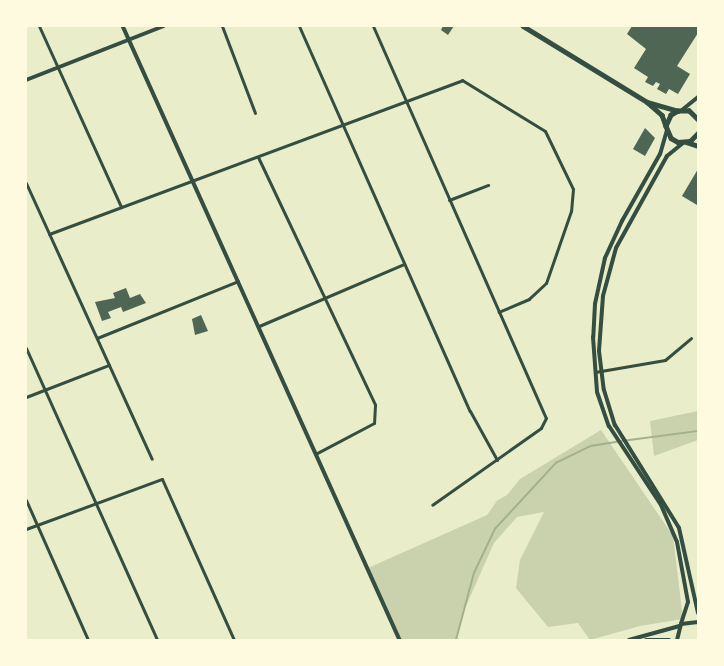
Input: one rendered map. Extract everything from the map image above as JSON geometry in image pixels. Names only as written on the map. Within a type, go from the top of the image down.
[{"type":"main road","points":[[26,80],[164,26]]},
{"type":"main road","points":[[523,26],[647,102],[662,115],[674,140],[698,146]]},
{"type":"main road","points":[[677,640],[688,602],[678,542],[661,504],[621,448],[602,409],[594,372],[594,316],[602,270],[621,222],[660,154],[669,118],[698,97]]},
{"type":"main road","points":[[647,102],[692,113],[698,120]]},
{"type":"main road","points":[[698,133],[667,156],[614,253],[601,305],[601,371],[609,410],[627,447],[665,501],[679,528],[698,613]]},
{"type":"main road","points":[[681,625],[698,622]]},
{"type":"street","points":[[39,26],[121,207]]},
{"type":"street","points":[[123,26],[400,640]]},
{"type":"street","points":[[222,26],[255,113]]},
{"type":"street","points":[[299,26],[470,412],[497,460]]},
{"type":"street","points":[[372,26],[546,418],[541,428],[432,505]]},
{"type":"street","points":[[49,234],[193,182],[457,80],[467,81],[545,131],[571,183],[573,204],[546,283],[529,299],[499,312]]},
{"type":"street","points":[[258,157],[324,296],[376,414],[374,423],[317,454]]},
{"type":"street","points":[[26,183],[27,190],[49,234],[152,458]]},
{"type":"street","points":[[449,200],[488,185]]},
{"type":"street","points":[[259,326],[324,296],[404,264]]},
{"type":"street","points":[[96,338],[238,281]]},
{"type":"street","points":[[594,372],[665,360],[691,338]]},
{"type":"street","points":[[26,348],[158,640]]},
{"type":"street","points":[[26,397],[108,365]]},
{"type":"street","points":[[26,529],[156,478],[164,482],[234,640]]},
{"type":"street","points":[[26,500],[88,640]]},
{"type":"street","points":[[629,640],[681,625]]},
{"type":"street","points":[[649,640],[669,640]]},
{"type":"green space","points":[[698,411],[698,440],[654,456],[650,421]]},
{"type":"green space","points":[[601,430],[673,536],[683,619],[640,626],[590,640],[578,623],[548,627],[516,588],[520,560],[544,512],[517,517],[494,543],[462,615],[457,640],[400,640],[368,568],[487,515],[497,501],[491,504],[507,495],[520,479]]},
{"type":"building","points":[[443,26],[454,26],[448,35],[441,30]]},
{"type":"building","points":[[632,26],[698,26],[698,33],[677,66],[690,74],[678,94],[669,89],[666,94],[657,89],[660,84],[656,82],[653,86],[645,82],[648,77],[634,68],[646,49],[627,34]]},
{"type":"building","points":[[645,128],[655,138],[645,156],[633,149]]},
{"type":"building","points":[[698,169],[698,202],[697,205],[682,196]]},
{"type":"building","points":[[126,288],[130,298],[140,294],[146,303],[123,312],[121,307],[108,312],[111,318],[102,321],[95,302],[115,298],[113,293]]},
{"type":"building","points":[[201,315],[208,331],[195,335],[192,319]]},
{"type":"waterway","points":[[622,441],[698,431]]},
{"type":"waterway","points":[[456,640],[474,573],[495,529],[556,463],[591,446],[617,442]]}]
